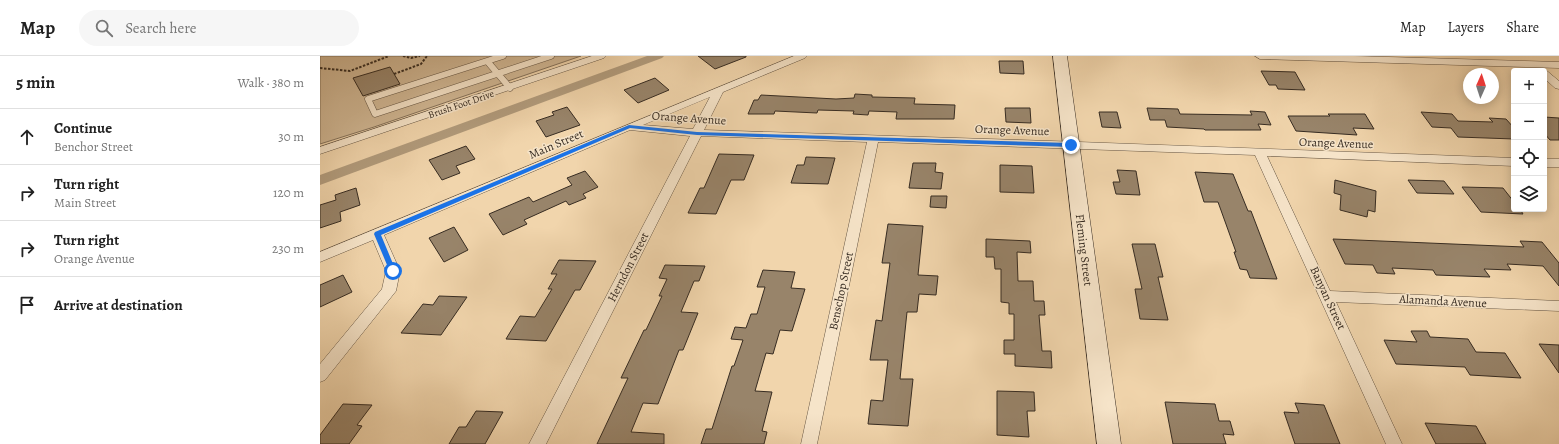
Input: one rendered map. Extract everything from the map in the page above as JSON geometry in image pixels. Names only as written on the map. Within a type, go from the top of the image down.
[{"type":"street","name":"Brush Foot Drive","points":[[320,151],[601,56]]},
{"type":"street","name":"Main Street","points":[[320,257],[802,56]]},
{"type":"street","name":"Fleming Street","points":[[1060,56],[1109,444]]},
{"type":"street","points":[[1260,56],[1375,57],[1559,65]]},
{"type":"street","points":[[1526,56],[1539,68]]},
{"type":"street","points":[[1547,76],[1559,86]]},
{"type":"street","name":"Herndon Street","points":[[537,444],[719,90]]},
{"type":"street","name":"Orange Avenue","points":[[629,127],[697,134],[1071,145],[1511,162]]},
{"type":"street","name":"Benschop Street","points":[[809,444],[874,139]]},
{"type":"street","name":"Banyan Street","points":[[1260,153],[1394,444]]},
{"type":"street","points":[[1547,163],[1559,163]]},
{"type":"street","points":[[320,375],[389,291],[393,271],[377,234]]},
{"type":"street","name":"Alamanda Avenue","points":[[1327,296],[1559,306]]},
{"type":"lane","points":[[503,56],[368,99],[374,114],[551,56]]},
{"type":"lane","points":[[487,61],[510,88]]},
{"type":"path","points":[[320,68],[350,70],[388,56]]},
{"type":"path","points":[[403,56],[411,58],[420,56]]},
{"type":"path","points":[[394,74],[421,64],[427,56]]},
{"type":"shaded area","points":[[320,56],[581,56],[320,144]]},
{"type":"building","points":[[698,56],[746,56],[746,57],[715,69]]},
{"type":"building","points":[[999,61],[1023,61],[1024,74],[1000,73]]},
{"type":"building","points":[[390,67],[400,84],[363,96],[353,78]]},
{"type":"building","points":[[1261,71],[1295,72],[1305,90],[1278,89],[1276,85],[1269,85]]},
{"type":"building","points":[[655,78],[669,90],[638,103],[624,90]]},
{"type":"building","points":[[855,94],[872,95],[872,97],[915,98],[914,104],[955,105],[954,119],[896,119],[897,112],[869,111],[868,115],[853,114],[854,111],[818,110],[817,113],[775,111],[774,114],[748,114],[754,100],[758,100],[761,95],[836,99],[854,98]]},
{"type":"building","points":[[567,107],[580,125],[546,137],[536,121],[554,115],[552,112]]},
{"type":"building","points":[[1005,108],[1030,108],[1031,123],[1006,122]]},
{"type":"building","points":[[1147,108],[1178,109],[1180,114],[1252,115],[1250,111],[1265,112],[1271,125],[1258,124],[1261,130],[1205,130],[1167,127],[1165,120],[1150,120]]},
{"type":"building","points":[[1099,112],[1117,112],[1121,128],[1102,127]]},
{"type":"building","points":[[1421,112],[1452,114],[1458,121],[1493,122],[1489,118],[1506,119],[1511,125],[1511,139],[1458,137],[1451,128],[1432,127]]},
{"type":"building","points":[[1328,114],[1365,114],[1374,129],[1353,128],[1357,135],[1296,131],[1288,116],[1330,116]]},
{"type":"building","points":[[1547,117],[1559,118],[1559,140],[1550,140],[1547,136]]},
{"type":"building","points":[[466,146],[475,159],[456,166],[460,173],[442,180],[429,160]]},
{"type":"building","points":[[719,154],[754,155],[744,180],[731,180],[716,214],[688,213],[700,188],[704,188]]},
{"type":"building","points":[[806,157],[835,158],[828,184],[791,183],[797,165],[804,165]]},
{"type":"building","points":[[913,163],[936,163],[935,172],[943,173],[941,189],[909,188]]},
{"type":"building","points":[[1000,165],[1032,166],[1034,193],[1000,192]]},
{"type":"building","points":[[1117,170],[1136,171],[1140,195],[1116,194],[1113,182],[1120,182]]},
{"type":"building","points":[[585,171],[598,187],[583,194],[586,198],[569,205],[566,201],[524,220],[527,224],[503,235],[489,214],[529,197],[533,202],[572,185],[567,178]]},
{"type":"building","points":[[1195,172],[1233,174],[1248,211],[1251,211],[1277,279],[1250,278],[1247,270],[1240,269],[1234,252],[1236,252],[1218,202],[1204,202]]},
{"type":"building","points":[[1335,180],[1376,191],[1375,212],[1368,210],[1367,217],[1340,210],[1341,195],[1334,193]]},
{"type":"building","points":[[1408,180],[1444,181],[1454,194],[1417,193]]},
{"type":"building","points":[[1462,187],[1503,188],[1511,198],[1511,212],[1522,212],[1523,214],[1481,212]]},
{"type":"building","points":[[356,188],[360,205],[340,212],[341,221],[320,228],[320,205],[336,200],[335,195]]},
{"type":"building","points":[[931,196],[947,196],[946,208],[930,207]]},
{"type":"building","points":[[888,224],[923,226],[918,275],[938,276],[936,295],[919,294],[917,312],[907,312],[900,379],[913,379],[908,426],[868,424],[871,400],[883,401],[888,360],[870,360],[876,320],[882,321],[890,263],[882,263]]},
{"type":"building","points":[[454,227],[468,250],[444,262],[429,238]]},
{"type":"building","points":[[986,239],[1030,241],[1031,253],[1017,252],[1018,281],[1033,281],[1034,301],[1044,301],[1045,315],[1039,315],[1042,351],[1051,351],[1052,368],[1015,366],[1015,354],[1004,354],[1004,340],[1014,340],[1014,314],[1009,314],[1009,303],[1001,302],[1001,269],[995,269],[994,257],[986,257]]},
{"type":"building","points":[[1333,239],[1524,247],[1520,241],[1542,242],[1559,263],[1559,286],[1543,266],[1507,264],[1511,270],[1484,269],[1490,277],[1436,275],[1433,270],[1392,268],[1395,274],[1377,273],[1373,265],[1345,264]]},
{"type":"building","points":[[1132,244],[1155,244],[1163,277],[1158,277],[1168,320],[1140,319],[1135,289],[1142,289]]},
{"type":"building","points":[[559,260],[596,261],[580,290],[575,290],[546,341],[506,339],[520,316],[535,317],[552,289],[548,289],[557,274],[551,274]]},
{"type":"building","points":[[665,265],[705,266],[699,281],[694,281],[681,312],[698,313],[683,350],[679,350],[658,404],[643,403],[631,432],[664,434],[664,444],[597,444],[628,378],[621,378],[662,296],[659,296],[667,279],[659,278]]},
{"type":"building","points":[[763,270],[795,272],[791,288],[805,289],[792,331],[780,330],[773,354],[766,353],[755,391],[772,392],[762,431],[767,432],[764,444],[701,444],[706,429],[712,429],[732,366],[734,366],[743,340],[731,339],[735,327],[746,328],[751,314],[757,314],[765,287],[757,287]]},
{"type":"building","points":[[343,275],[352,292],[320,307],[320,285]]},
{"type":"building","points":[[439,296],[467,297],[441,335],[401,333],[423,304],[433,305]]},
{"type":"building","points":[[1411,331],[1427,331],[1430,337],[1468,339],[1476,352],[1505,353],[1521,378],[1470,375],[1465,367],[1396,364],[1384,340],[1417,342]]},
{"type":"building","points":[[1539,344],[1559,345],[1559,373]]},
{"type":"building","points":[[997,391],[1034,392],[1035,411],[1027,411],[1029,437],[997,435]]},
{"type":"building","points":[[1165,402],[1215,404],[1219,421],[1230,421],[1234,435],[1223,434],[1226,444],[1173,444]]},
{"type":"building","points":[[1295,403],[1324,405],[1340,444],[1295,444],[1284,412],[1299,413]]},
{"type":"building","points":[[343,404],[372,405],[357,425],[362,426],[349,444],[320,444],[320,435]]},
{"type":"building","points":[[476,411],[503,412],[485,444],[449,444],[459,427],[466,427]]},
{"type":"building","points":[[1425,423],[1476,426],[1486,444],[1436,444]]},
{"type":"waterway","points":[[320,180],[658,56]]},
{"type":"route","points":[[393,271],[377,234],[629,127],[697,134],[1071,145]]}]
